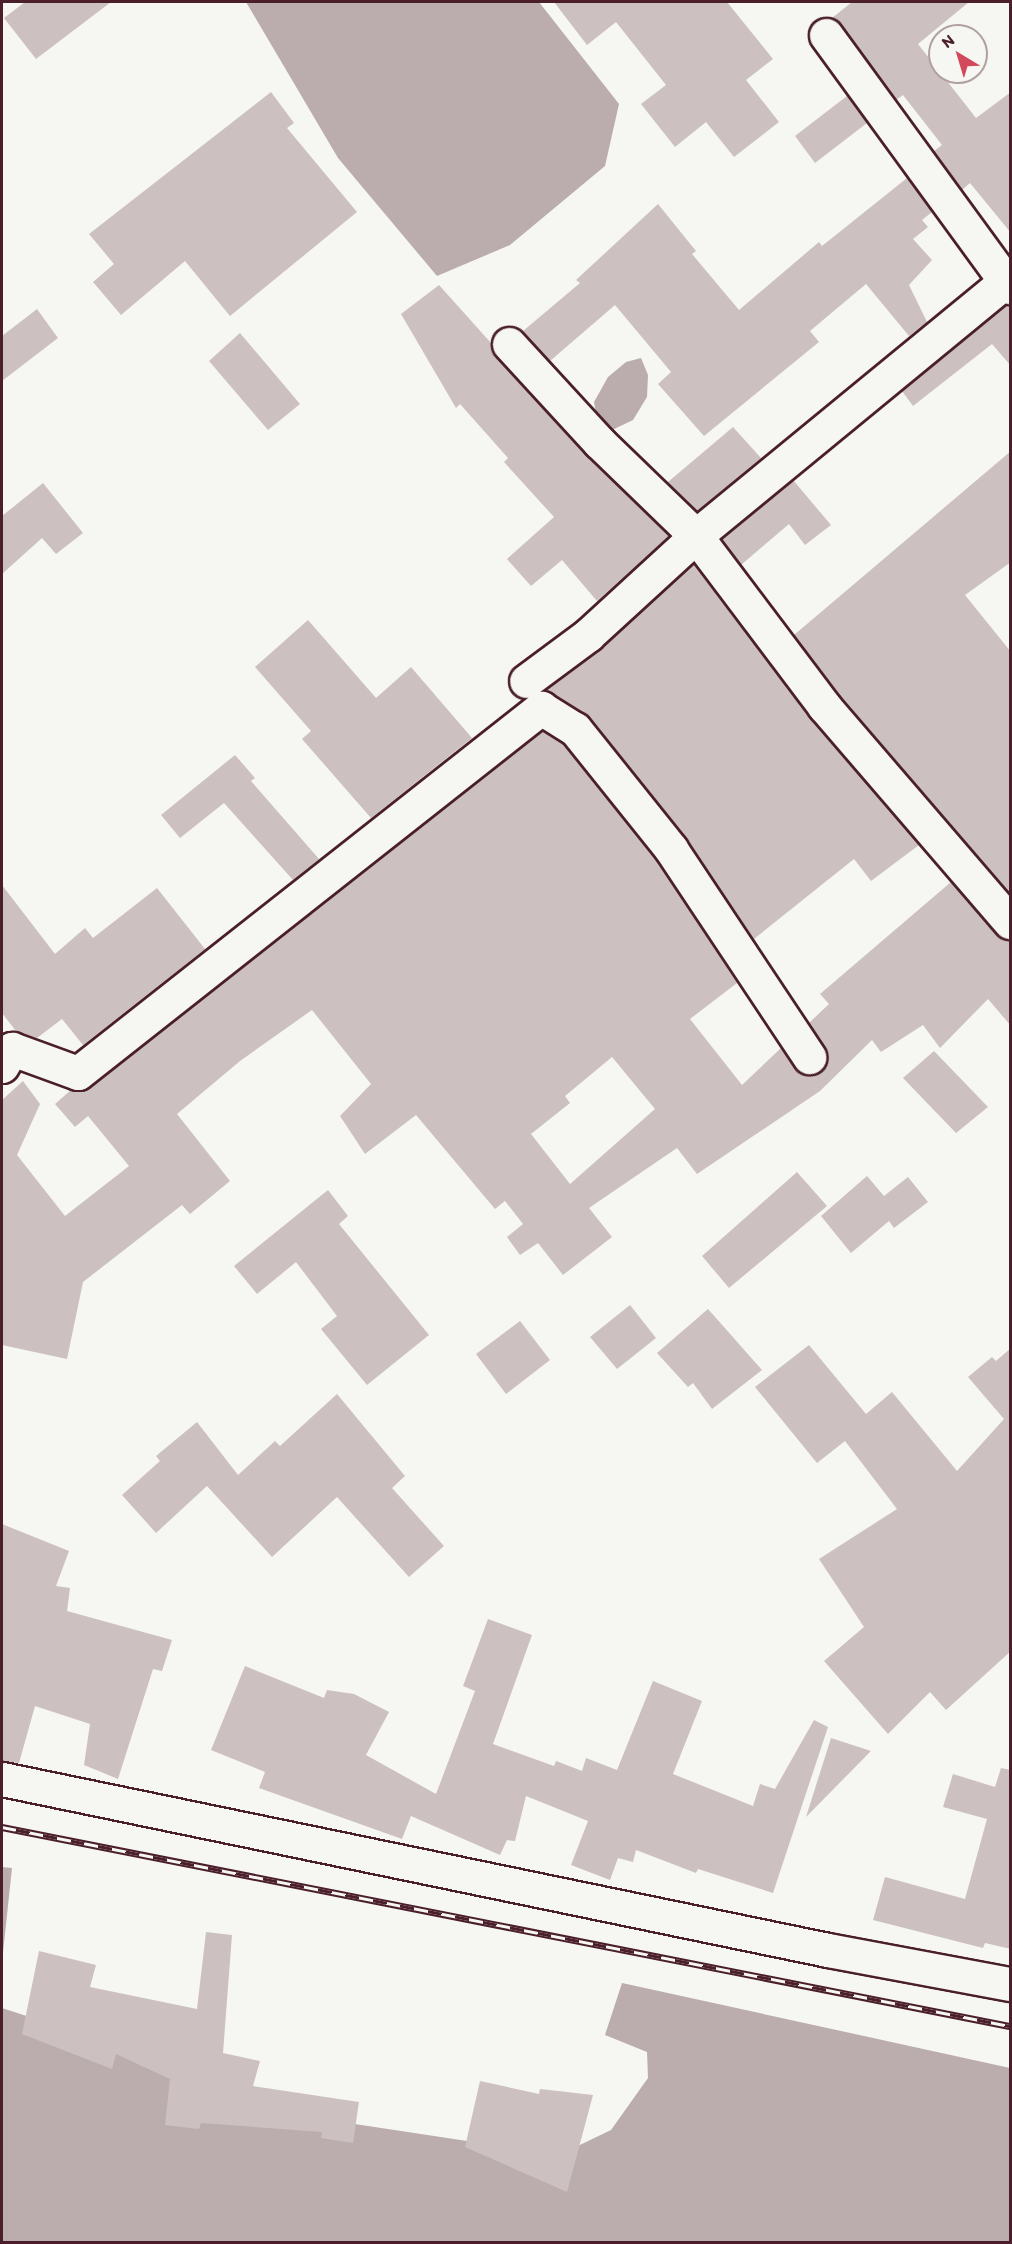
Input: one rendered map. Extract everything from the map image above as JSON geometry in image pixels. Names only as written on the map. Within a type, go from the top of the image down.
[{"type":"street","points":[[526,681],[588,635],[696,536],[1008,284],[826,35]]},
{"type":"street","points":[[509,344],[599,442],[696,536],[824,706],[1011,922]]},
{"type":"street","points":[[2,1066],[12,1048],[78,1073],[541,708],[575,729],[671,849],[809,1058]]},
{"type":"street","points":[[2,1779],[828,1950],[1011,1984]]},
{"type":"shaded area","points":[[246,2],[539,2],[619,104],[605,166],[510,245],[437,276],[338,158]]},
{"type":"shaded area","points":[[641,358],[648,375],[647,397],[633,420],[610,431],[596,414],[594,402],[608,377],[626,362]]},
{"type":"shaded area","points":[[2,1867],[12,1868],[2,1962]]},
{"type":"shaded area","points":[[622,1983],[1010,2068],[1010,2242],[2,2242],[2,2008],[143,2054],[217,2103],[559,2155],[611,2130],[648,2078],[647,2052],[605,2035]]},
{"type":"building","points":[[25,2],[111,2],[36,59],[4,18]]},
{"type":"building","points":[[554,2],[727,2],[773,59],[746,80],[779,122],[734,157],[706,122],[675,147],[641,104],[666,85],[616,22],[587,45]]},
{"type":"building","points":[[852,2],[969,2],[942,24],[928,24],[928,36],[918,44],[928,57],[928,84],[949,84],[976,118],[1011,92],[1011,233],[970,183],[962,190],[934,151],[942,145],[903,95],[896,100],[841,24],[832,18]]},
{"type":"building","points":[[271,92],[294,123],[287,128],[357,212],[230,316],[185,261],[121,315],[93,282],[114,264],[89,234]]},
{"type":"building","points":[[847,96],[867,123],[815,163],[795,136]]},
{"type":"building","points":[[907,178],[932,212],[922,220],[928,227],[913,239],[932,260],[909,285],[927,322],[909,336],[866,284],[810,331],[819,342],[704,436],[658,384],[671,372],[615,305],[550,361],[523,331],[580,283],[576,280],[658,204],[696,251],[692,254],[739,310],[819,242],[822,246]]},
{"type":"building","points":[[439,285],[491,343],[495,357],[586,455],[669,536],[597,601],[562,560],[531,586],[507,559],[554,517],[504,462],[508,458],[460,404],[456,408],[401,314]]},
{"type":"building","points":[[1006,305],[1011,305],[1011,366],[992,344],[913,406],[902,391]]},
{"type":"building","points":[[37,309],[58,338],[2,381],[2,336]]},
{"type":"building","points":[[240,333],[300,404],[268,430],[209,361]]},
{"type":"building","points":[[733,427],[761,458],[697,511],[668,482]]},
{"type":"building","points":[[1011,451],[1011,562],[965,595],[1011,652],[1011,894],[839,694],[794,635]]},
{"type":"building","points":[[793,480],[831,525],[805,545],[789,524],[741,565],[722,539]]},
{"type":"building","points":[[43,483],[83,533],[56,554],[42,538],[2,574],[2,516]]},
{"type":"building","points":[[693,564],[810,718],[919,845],[871,881],[854,859],[754,939],[767,960],[687,839],[590,717],[545,690],[601,649]]},
{"type":"building","points":[[308,620],[376,698],[411,667],[472,738],[371,818],[302,739],[311,731],[255,667]]},
{"type":"building","points":[[542,731],[562,743],[656,860],[737,983],[690,1019],[742,1085],[781,1048],[800,1073],[820,1072],[828,1055],[809,1023],[829,1004],[820,994],[951,882],[996,934],[1011,940],[1011,1026],[988,999],[940,1048],[923,1025],[881,1052],[872,1040],[820,1091],[697,1174],[677,1148],[589,1208],[612,1237],[563,1275],[538,1243],[520,1255],[507,1237],[523,1224],[505,1201],[495,1209],[416,1115],[365,1154],[340,1116],[371,1084],[312,1010],[240,1061],[177,1114],[230,1181],[190,1214],[182,1205],[83,1282],[67,1359],[2,1345],[2,1100],[23,1081],[40,1104],[17,1155],[65,1216],[129,1166],[88,1116],[75,1127],[55,1104],[71,1090],[90,1088]],"holes":[[[612,1057],[655,1109],[570,1184],[531,1134],[570,1103],[565,1096]]]},
{"type":"building","points":[[235,755],[255,778],[251,781],[319,859],[293,880],[224,803],[180,838],[161,815]]},
{"type":"building","points":[[2,885],[55,954],[85,928],[93,938],[157,888],[205,949],[83,1045],[62,1019],[37,1038],[16,1031],[2,1013]]},
{"type":"building","points":[[934,1051],[988,1107],[956,1133],[903,1078]]},
{"type":"building","points":[[797,1172],[827,1206],[729,1288],[702,1256]]},
{"type":"building","points":[[867,1176],[884,1196],[908,1177],[928,1202],[894,1228],[889,1221],[851,1253],[821,1216]]},
{"type":"building","points":[[328,1190],[348,1216],[339,1224],[429,1335],[367,1385],[321,1329],[337,1316],[296,1262],[257,1294],[234,1266]]},
{"type":"building","points":[[630,1305],[656,1338],[617,1369],[590,1337]]},
{"type":"building","points":[[708,1309],[762,1370],[712,1409],[693,1383],[688,1387],[657,1353]]},
{"type":"building","points":[[520,1321],[550,1360],[506,1394],[476,1354]]},
{"type":"building","points":[[809,1345],[866,1414],[892,1392],[957,1471],[1004,1419],[968,1377],[992,1357],[996,1361],[1011,1348],[1011,1651],[946,1710],[930,1692],[888,1734],[824,1661],[864,1627],[819,1559],[897,1509],[845,1441],[817,1463],[755,1387]]},
{"type":"building","points":[[337,1394],[405,1476],[392,1488],[444,1546],[409,1577],[337,1497],[272,1557],[207,1486],[156,1533],[122,1495],[160,1461],[156,1456],[197,1422],[238,1475],[275,1441],[280,1446]]},
{"type":"building","points":[[2,1524],[69,1551],[56,1586],[70,1588],[67,1611],[172,1640],[162,1671],[153,1669],[118,1779],[84,1765],[90,1724],[35,1706],[19,1763],[2,1761]]},
{"type":"building","points":[[488,1619],[532,1635],[493,1744],[554,1766],[556,1761],[582,1771],[586,1758],[617,1770],[653,1681],[702,1701],[673,1774],[753,1806],[760,1784],[775,1789],[814,1720],[828,1727],[773,1893],[698,1869],[696,1873],[636,1850],[633,1862],[618,1858],[610,1880],[571,1865],[588,1821],[526,1796],[515,1841],[507,1840],[500,1855],[411,1816],[402,1839],[259,1788],[265,1772],[211,1750],[245,1666],[324,1698],[327,1690],[354,1694],[389,1712],[366,1755],[436,1794],[475,1691],[463,1686]]},
{"type":"building","points":[[831,1738],[871,1751],[806,1817]]},
{"type":"building","points":[[1001,1768],[1011,1770],[1011,1949],[985,1943],[983,1948],[873,1920],[885,1877],[965,1899],[987,1819],[943,1807],[953,1774],[995,1787]]},
{"type":"building","points":[[206,1932],[232,1935],[223,2053],[260,2061],[253,2086],[359,2102],[353,2143],[321,2138],[322,2132],[201,2123],[199,2129],[165,2125],[170,2079],[116,2054],[112,2069],[22,2034],[39,1951],[96,1965],[90,1987],[197,2009]]},
{"type":"building","points":[[480,2081],[539,2094],[540,2089],[593,2095],[567,2192],[465,2147]]},
{"type":"railway","points":[[2,1827],[1010,2026]]}]
